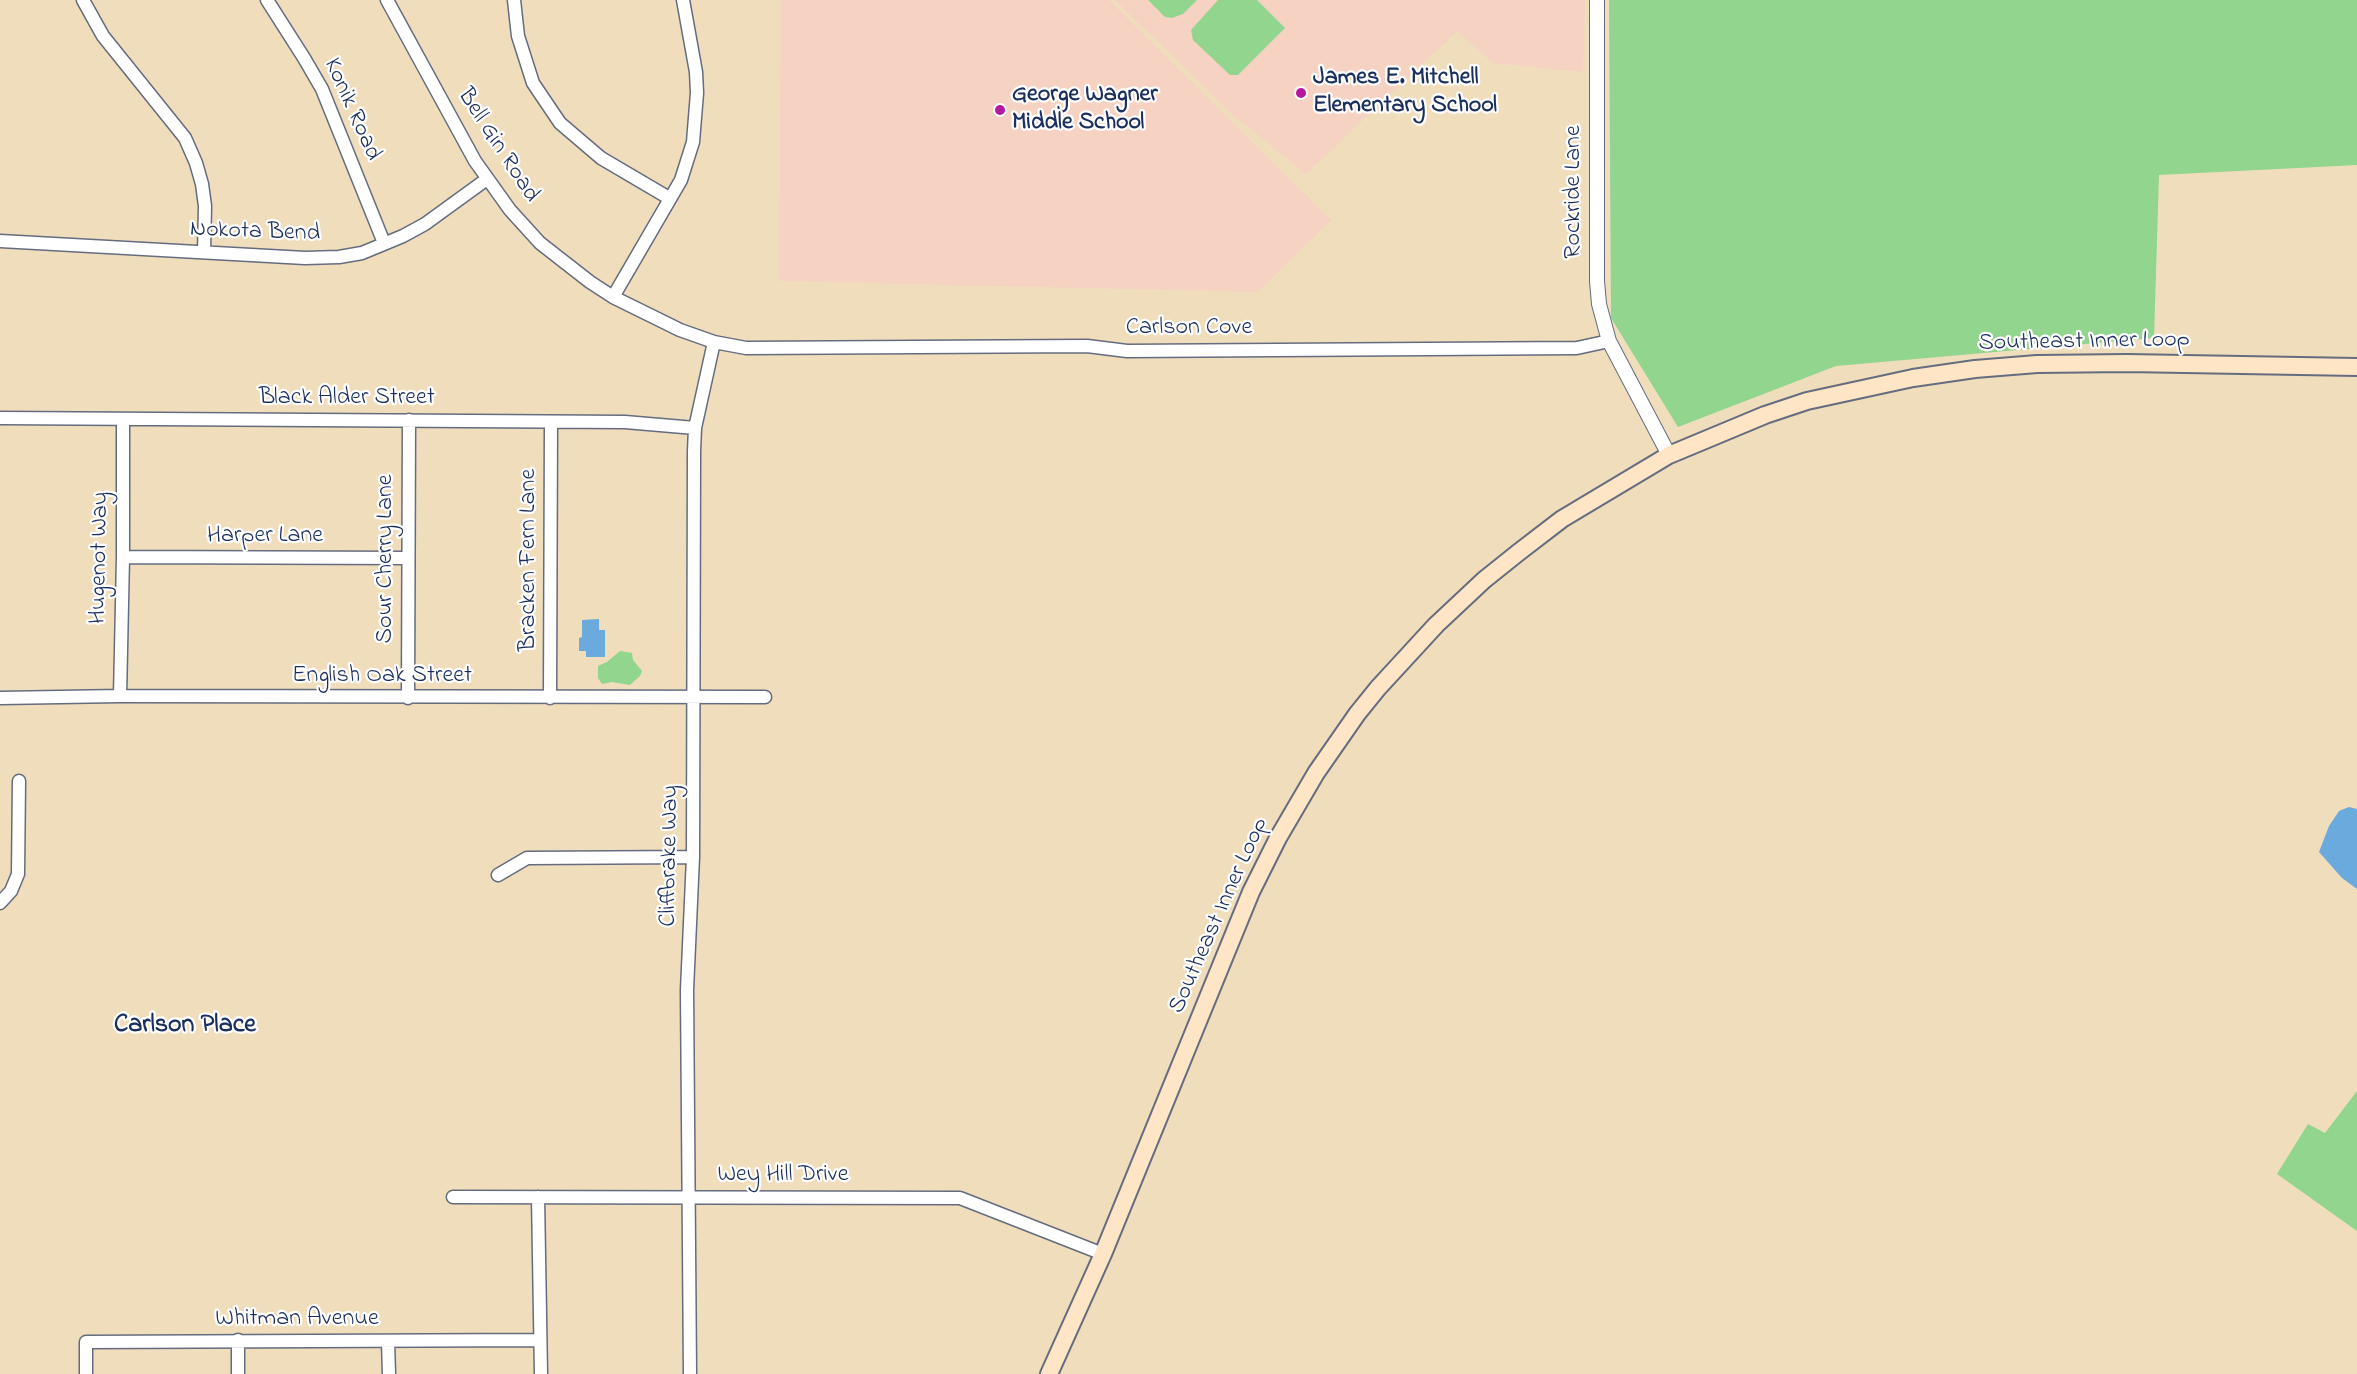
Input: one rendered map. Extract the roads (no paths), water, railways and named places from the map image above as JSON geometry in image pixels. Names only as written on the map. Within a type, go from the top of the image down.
[{"type":"main road","name":"Southeast Inner Loop","points":[[1049,1374],[1103,1254],[1251,892],[1278,838],[1316,773],[1357,714],[1436,625],[1484,580],[1562,519],[1669,455],[1765,415],[1807,401],[1914,378],[1975,369],[2037,364],[2127,363],[2357,367]]},
{"type":"street","points":[[83,0],[103,36],[185,138],[202,184],[205,206],[204,252]]},
{"type":"street","name":"Konik Road","points":[[267,0],[322,89],[384,243]]},
{"type":"street","name":"Bell Gin Road","points":[[387,0],[460,135],[487,179],[510,210],[540,243],[613,297],[680,330],[714,342],[746,348],[769,347]]},
{"type":"street","points":[[514,0],[518,36],[533,83],[560,123],[601,158],[669,198]]},
{"type":"street","points":[[613,297],[687,165],[693,142],[696,121],[696,72],[683,0]]},
{"type":"street","name":"Rockride Lane","points":[[1597,0],[1597,281],[1599,304],[1609,340],[1669,455]]},
{"type":"street","name":"Nokota Bend","points":[[0,241],[305,258],[339,257],[362,253],[403,236],[425,224],[487,179]]},
{"type":"street","name":"Carlson Cove","points":[[769,347],[1087,346],[1127,351],[1460,349],[1577,348],[1609,340]]},
{"type":"street","name":"Cliffbrake Way","points":[[690,1374],[687,990],[693,857],[694,428],[714,342]]},
{"type":"street","name":"Black Alder Street","points":[[0,418],[625,422],[694,428]]},
{"type":"street","name":"Hugenot Way","points":[[120,696],[123,419]]},
{"type":"street","name":"Sour Cherry Lane","points":[[408,698],[409,420]]},
{"type":"street","name":"Bracken Fern Lane","points":[[550,698],[551,422]]},
{"type":"street","name":"Harper Lane","points":[[123,557],[407,558]]},
{"type":"street","name":"English Oak Street","points":[[0,698],[120,696],[765,697]]},
{"type":"street","points":[[0,903],[11,891],[18,874],[19,781]]},
{"type":"street","points":[[498,875],[528,858],[693,857]]},
{"type":"street","name":"Wey Hill Drive","points":[[453,1197],[960,1198],[1103,1254]]},
{"type":"street","points":[[538,1197],[541,1374]]},
{"type":"street","points":[[238,1340],[238,1374]]},
{"type":"street","name":"Whitman Avenue","points":[[86,1374],[86,1342],[540,1340]]},
{"type":"street","points":[[388,1341],[389,1374]]},
{"type":"water","points":[[599,619],[599,630],[605,630],[605,657],[586,657],[586,651],[579,651],[582,620]]},
{"type":"water","points":[[2349,807],[2357,809],[2357,889],[2342,878],[2319,852],[2329,826],[2339,811]]},
{"type":"place","name":"James E. Mitchell Elementary School","points":[[1301,93]]},
{"type":"place","name":"George Wagner Middle School","points":[[1000,110]]},
{"type":"district","name":"Carlson Place","points":[[185,1027]]}]
